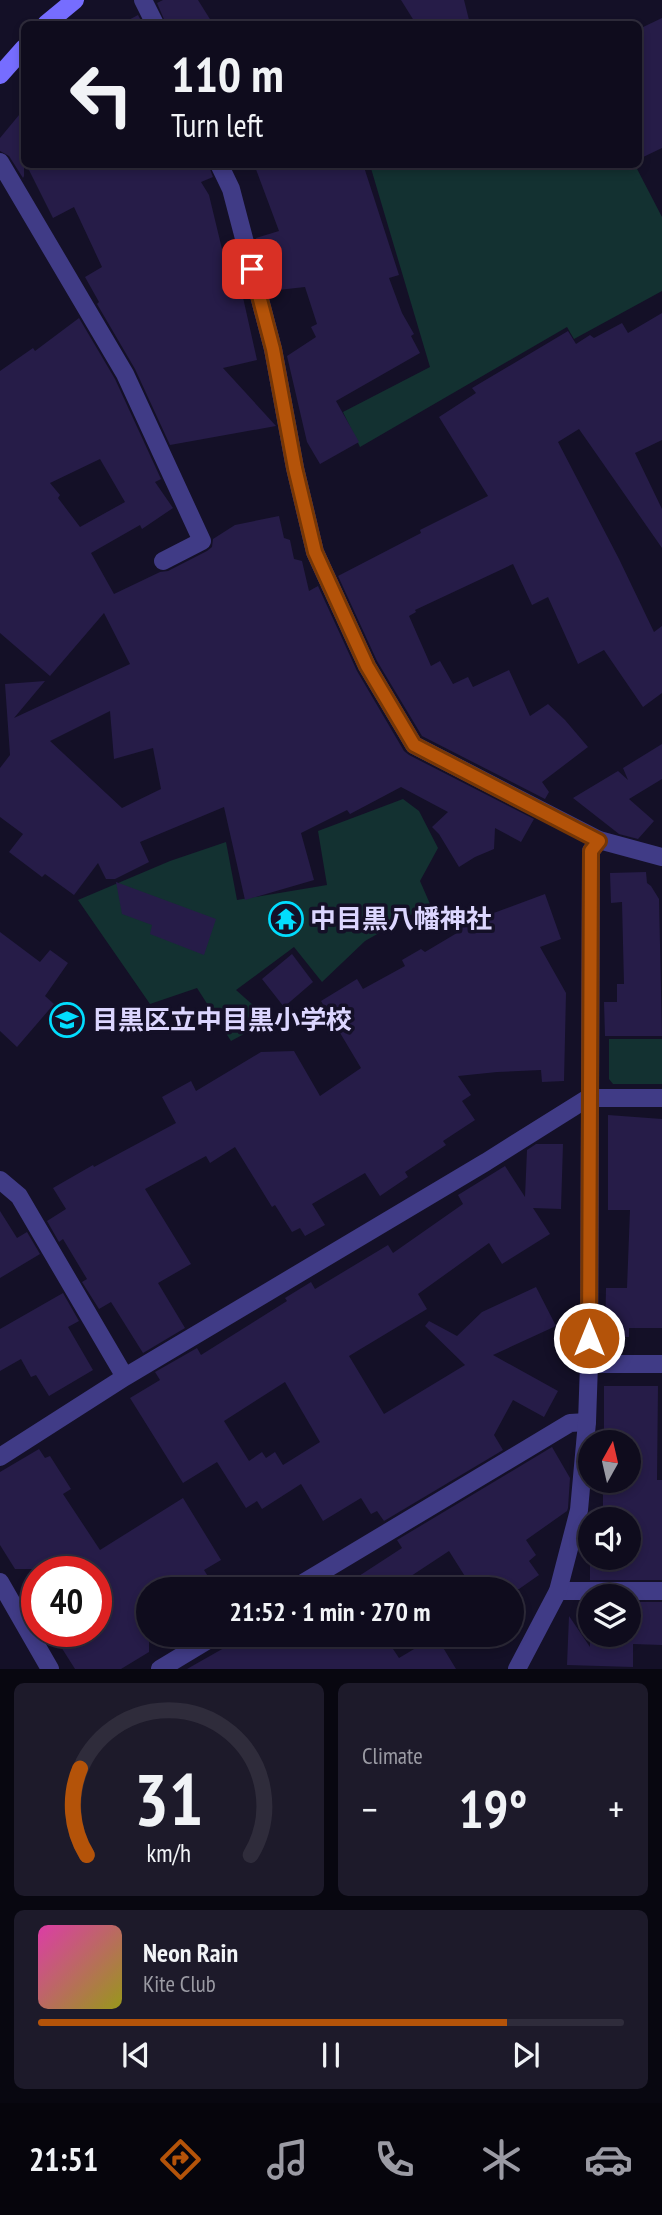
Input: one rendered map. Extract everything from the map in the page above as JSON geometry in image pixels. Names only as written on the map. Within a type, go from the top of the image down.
[{"type":"main road","points":[[50,21],[75,0]]},
{"type":"main road","points":[[0,75],[21,51]]},
{"type":"street","points":[[143,0],[154,21]]},
{"type":"street","points":[[0,162],[125,374],[202,541],[163,561]]},
{"type":"street","points":[[221,168],[230,189],[273,349],[295,468],[315,552],[367,666],[414,745],[599,841],[662,857]]},
{"type":"street","points":[[517,1669],[558,1591],[579,1510],[589,1364],[591,851],[599,841]]},
{"type":"street","points":[[0,1457],[125,1377],[486,1163],[588,1098],[662,1098]]},
{"type":"street","points":[[0,1181],[19,1196],[125,1377]]},
{"type":"street","points":[[589,1364],[662,1364]]},
{"type":"street","points":[[313,1577],[570,1423],[587,1422]]},
{"type":"street","points":[[0,1582],[50,1669]]},
{"type":"street","points":[[558,1591],[662,1591]]},
{"type":"street","points":[[160,1669],[196,1647]]},
{"type":"green space","points":[[371,168],[637,168],[662,217],[662,291],[574,339],[567,327],[360,447],[343,412],[430,367]]},
{"type":"green space","points":[[403,799],[419,811],[438,848],[420,881],[430,904],[365,941],[322,982],[294,947],[236,990],[270,1020],[231,1041],[197,988],[150,1004],[78,900],[170,861],[226,842],[237,900],[327,885],[318,831]]},
{"type":"green space","points":[[609,1039],[662,1039],[662,1084],[613,1084],[609,1079]]},
{"type":"building","points":[[163,0],[198,0],[211,21],[165,21],[157,3]]},
{"type":"building","points":[[401,0],[464,0],[469,21],[414,21]]},
{"type":"building","points":[[138,15],[141,21],[127,21]]},
{"type":"building","points":[[662,18],[662,148],[642,158],[642,28]]},
{"type":"building","points":[[21,113],[23,178],[9,156],[0,151],[0,138]]},
{"type":"building","points":[[28,168],[210,168],[213,177],[201,182],[209,195],[222,249],[234,245],[246,293],[242,293],[257,360],[223,368],[276,426],[170,445],[135,369],[97,304],[99,302],[85,277],[102,267],[74,207],[53,218]]},
{"type":"building","points":[[255,168],[364,168],[399,275],[389,278],[420,353],[336,401],[359,442],[320,464],[307,442],[287,356],[316,337],[311,327],[317,324],[305,287],[269,291],[256,238],[279,231]]},
{"type":"building","points":[[662,313],[662,440],[635,453],[662,509],[662,548],[579,429],[558,442],[654,632],[662,626],[662,693],[643,707],[604,650],[578,664],[548,597],[532,605],[513,564],[415,610],[416,612],[409,616],[431,666],[440,661],[453,684],[468,677],[473,687],[509,670],[530,716],[548,704],[588,747],[542,782],[549,792],[545,799],[422,736],[377,661],[338,576],[488,496],[439,417],[476,393],[472,388],[568,331],[576,344],[590,335],[594,338],[622,323],[628,333]]},
{"type":"building","points":[[79,318],[115,379],[161,479],[155,482],[173,508],[142,529],[140,525],[91,553],[114,594],[207,551],[212,547],[213,539],[235,525],[279,516],[284,538],[290,540],[294,559],[302,561],[309,591],[318,586],[357,671],[404,751],[534,819],[521,842],[495,828],[494,849],[459,867],[432,827],[448,812],[401,787],[350,814],[347,810],[301,833],[314,880],[245,900],[224,807],[140,842],[149,862],[115,879],[106,879],[98,863],[74,895],[45,874],[42,877],[9,852],[23,834],[0,817],[0,768],[10,755],[5,684],[45,681],[14,718],[130,664],[104,613],[50,676],[0,633],[0,371],[33,348],[35,351]],"holes":[[[100,459],[125,502],[80,527],[50,483]],[[110,711],[114,759],[153,748],[161,789],[122,808],[50,741]]]},
{"type":"building","points":[[662,744],[662,779],[629,799],[654,821],[638,839],[619,834],[573,798],[618,771],[628,780],[623,768]]},
{"type":"building","points":[[646,872],[647,883],[659,899],[662,1036],[605,1036],[604,1002],[617,1002],[617,984],[624,984],[622,902],[611,903],[610,873]]},
{"type":"building","points":[[116,882],[216,919],[204,955],[150,934],[152,925],[122,914]]},
{"type":"building","points":[[545,894],[561,939],[540,947],[566,993],[564,1081],[542,1082],[541,1070],[458,1076],[471,1095],[462,1101],[475,1120],[443,1141],[446,1145],[405,1172],[408,1177],[380,1196],[365,1173],[312,1204],[325,1225],[305,1236],[300,1228],[292,1232],[275,1205],[272,1207],[235,1147],[210,1163],[206,1156],[145,1189],[191,1264],[158,1283],[185,1328],[143,1353],[111,1302],[99,1309],[82,1282],[87,1279],[63,1239],[59,1242],[47,1221],[66,1209],[53,1188],[176,1123],[162,1097],[191,1081],[196,1091],[261,1052],[294,1051],[320,1096],[361,1068],[321,1001],[357,979],[363,989],[405,966],[402,960],[421,949],[425,952],[462,930],[461,925]]},
{"type":"building","points":[[0,932],[40,962],[50,950],[68,963],[45,996],[54,1004],[17,1047],[0,1031]]},
{"type":"building","points":[[292,954],[313,982],[284,1007],[262,979]]},
{"type":"building","points":[[608,1115],[662,1119],[662,1328],[629,1328],[629,1337],[605,1337],[606,1288],[627,1288],[630,1210],[608,1210]]},
{"type":"building","points":[[536,1144],[563,1144],[561,1209],[533,1208],[550,1234],[502,1264],[489,1243],[418,1294],[427,1309],[349,1356],[384,1414],[465,1365],[425,1326],[429,1321],[457,1336],[482,1312],[536,1287],[556,1326],[493,1355],[558,1391],[544,1417],[513,1400],[494,1435],[503,1450],[384,1521],[377,1511],[371,1514],[361,1498],[323,1521],[301,1484],[262,1509],[257,1501],[246,1508],[217,1462],[183,1483],[130,1398],[160,1380],[155,1372],[197,1348],[201,1355],[287,1301],[285,1298],[311,1282],[315,1289],[388,1245],[393,1253],[463,1204],[458,1195],[505,1166],[525,1197],[527,1150]],"holes":[[[285,1382],[320,1442],[283,1465],[275,1452],[266,1458],[262,1452],[249,1461],[224,1421]]]},
{"type":"building","points":[[0,1211],[17,1238],[27,1232],[40,1254],[0,1278]]},
{"type":"building","points":[[63,1293],[79,1321],[68,1327],[93,1370],[49,1396],[36,1375],[31,1377],[21,1359],[0,1371],[0,1329]]},
{"type":"building","points":[[604,1386],[658,1386],[657,1480],[662,1480],[662,1580],[590,1580],[590,1570],[641,1570],[641,1507],[603,1507],[603,1493],[641,1493],[641,1430],[604,1430]]},
{"type":"building","points":[[552,1447],[570,1478],[567,1511],[526,1540],[536,1555],[529,1561],[539,1575],[524,1586],[524,1577],[465,1577],[449,1551],[410,1577],[357,1577],[402,1548],[397,1540]]},
{"type":"building","points":[[39,1449],[45,1458],[50,1456],[71,1489],[63,1494],[100,1550],[183,1498],[221,1560],[204,1570],[208,1577],[136,1577],[136,1647],[149,1647],[149,1652],[121,1669],[75,1669],[61,1647],[112,1647],[112,1556],[21,1556],[21,1569],[15,1569],[0,1545],[0,1472]]},
{"type":"building","points":[[641,1602],[662,1602],[662,1645],[641,1644]]},
{"type":"building","points":[[569,1616],[578,1629],[578,1647],[633,1647],[633,1667],[567,1665]]},
{"type":"building","points":[[226,1647],[392,1647],[399,1658],[418,1647],[443,1647],[456,1669],[187,1669]]},
{"type":"place","name":"中目黒八幡神社","points":[[286,919]]},
{"type":"place","name":"目黒区立中目黒小学校","points":[[67,1020]]},
{"type":"route","points":[[252,269],[273,349],[295,468],[315,552],[367,666],[414,745],[599,841],[591,851],[589,1338]]}]
